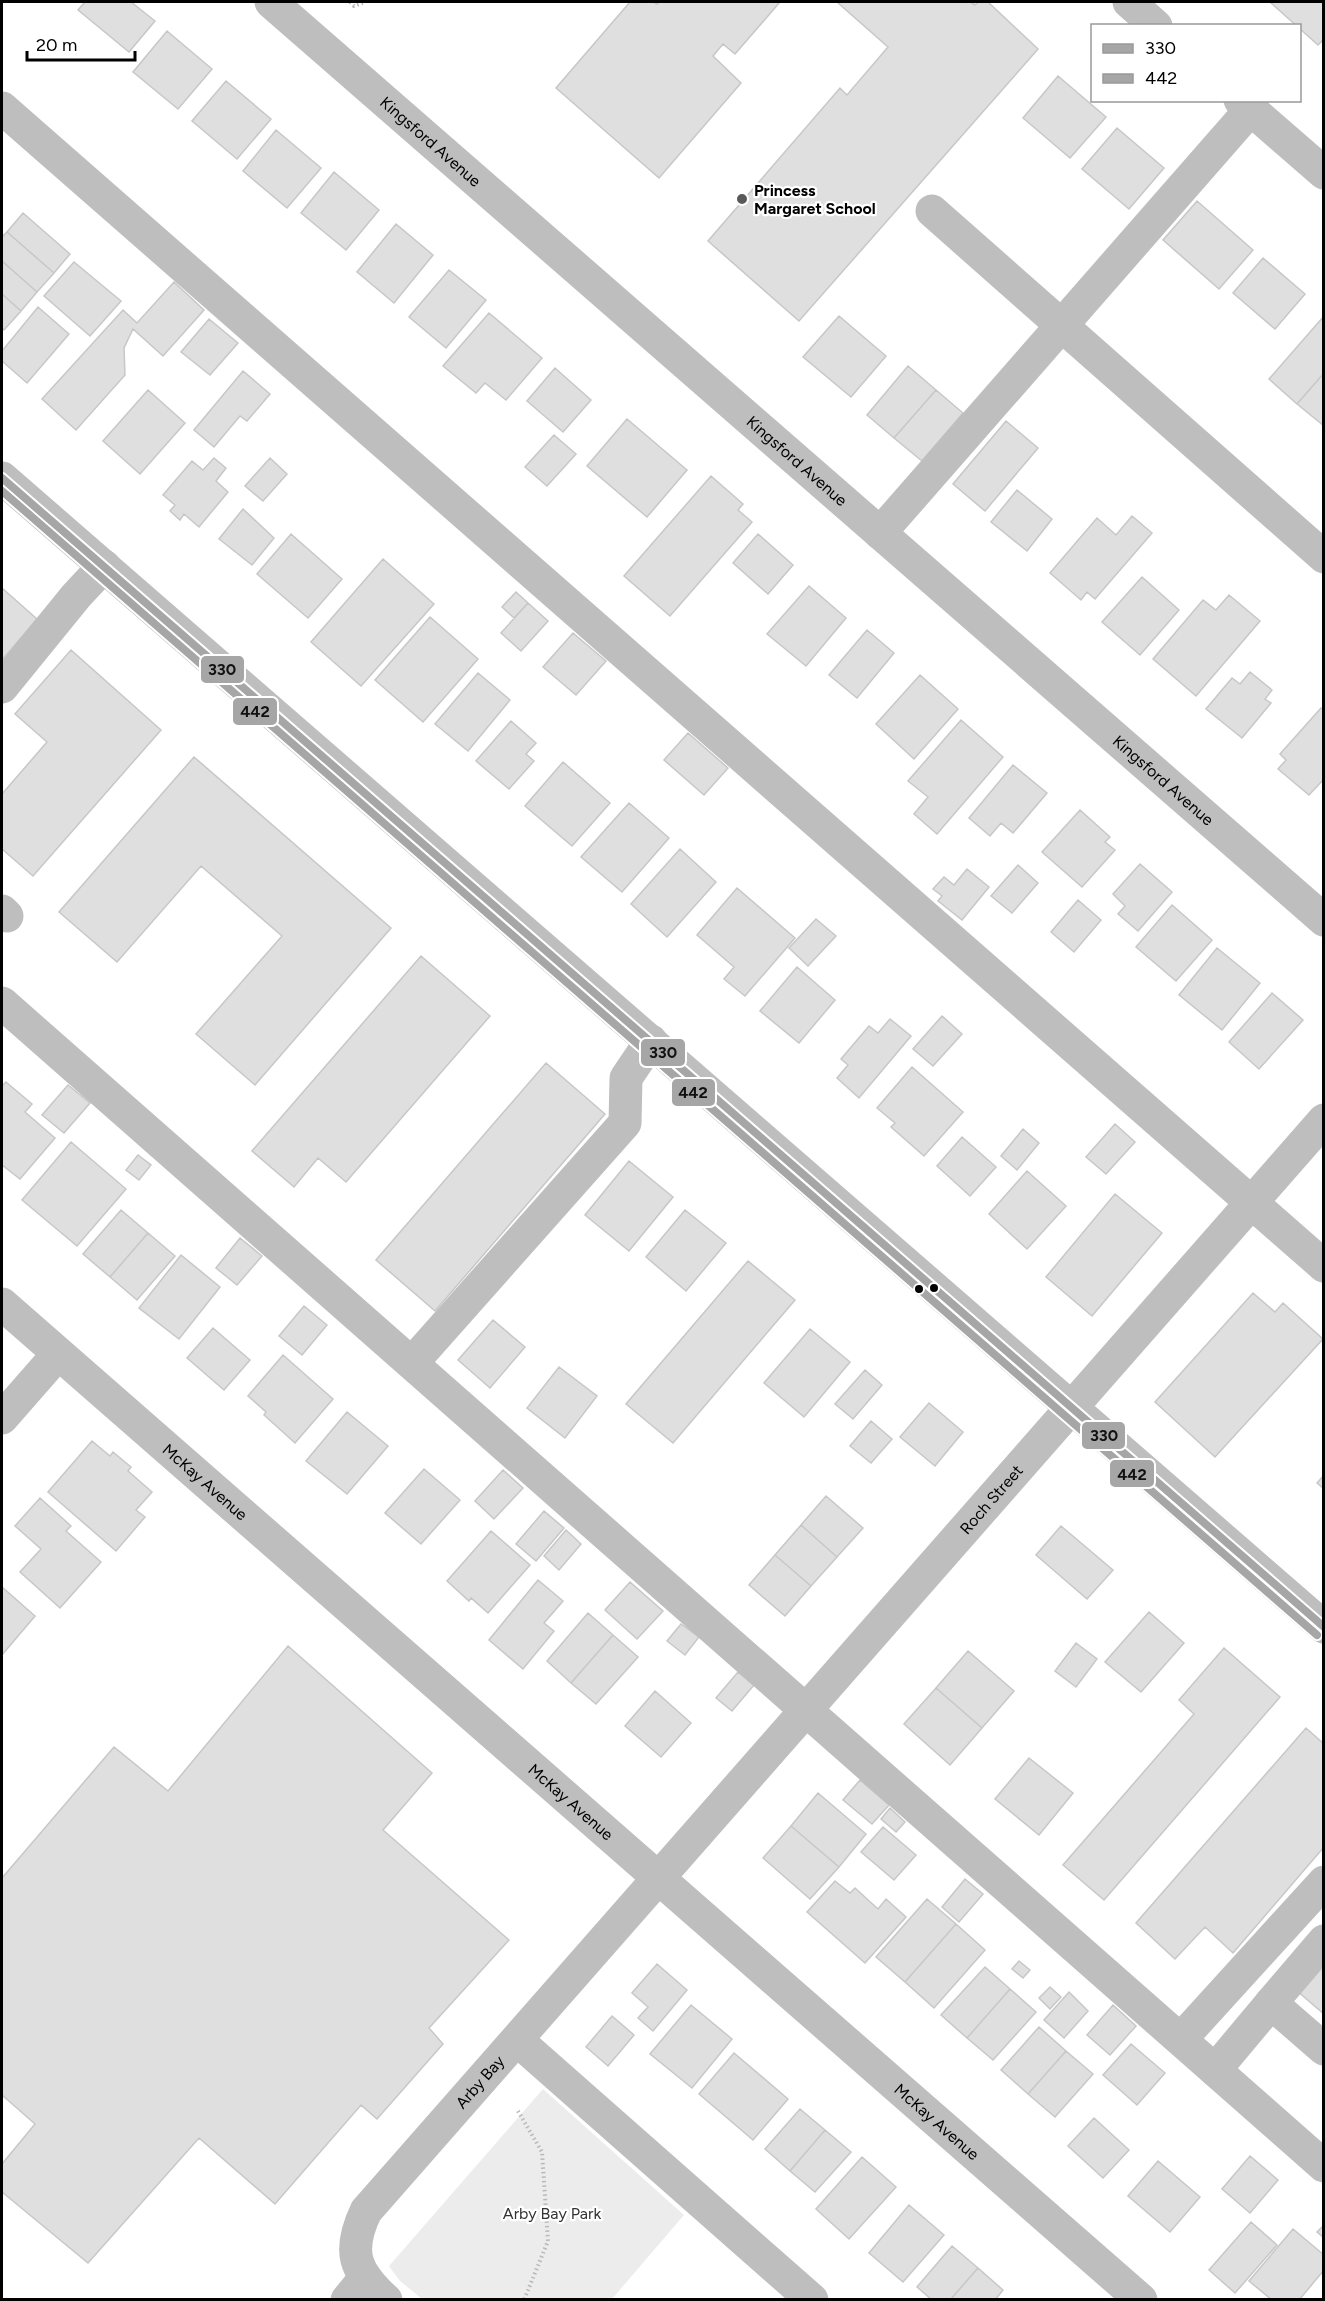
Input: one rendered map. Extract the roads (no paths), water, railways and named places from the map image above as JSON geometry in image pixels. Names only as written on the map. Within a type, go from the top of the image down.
[{"type":"street","name":"Kingsford Avenue","points":[[271,2],[1323,920]]},
{"type":"street","points":[[1129,2],[1154,24]]},
{"type":"street","points":[[880,533],[1061,326],[1246,105],[1323,173]]},
{"type":"street","points":[[2,108],[1323,1266]]},
{"type":"street","points":[[932,211],[1323,557]]},
{"type":"street","points":[[2,478],[1323,1627]]},
{"type":"street","points":[[2,687],[104,566]]},
{"type":"street","points":[[2,1003],[1323,2166]]},
{"type":"street","points":[[412,1363],[625,1123],[626,1078],[651,1041]]},
{"type":"street","name":"Roch Street","points":[[660,1876],[1323,1120]]},
{"type":"street","name":"McKay Avenue","points":[[2,1304],[660,1876],[1141,2300]]},
{"type":"street","points":[[2,1418],[58,1354]]},
{"type":"street","name":"Arby Bay","points":[[366,2292],[356,2261],[354,2243],[366,2211],[660,1876]]},
{"type":"street","points":[[1181,2039],[1323,1882]]},
{"type":"street","points":[[1215,2070],[1323,1941]]},
{"type":"street","points":[[1271,2003],[1323,2049]]},
{"type":"street","points":[[517,2040],[812,2300]]},
{"type":"place","name":"Princess Margaret School","points":[[742,199]]},
{"type":"park label","name":"Arby Bay Park","points":[[552,2213]]}]
